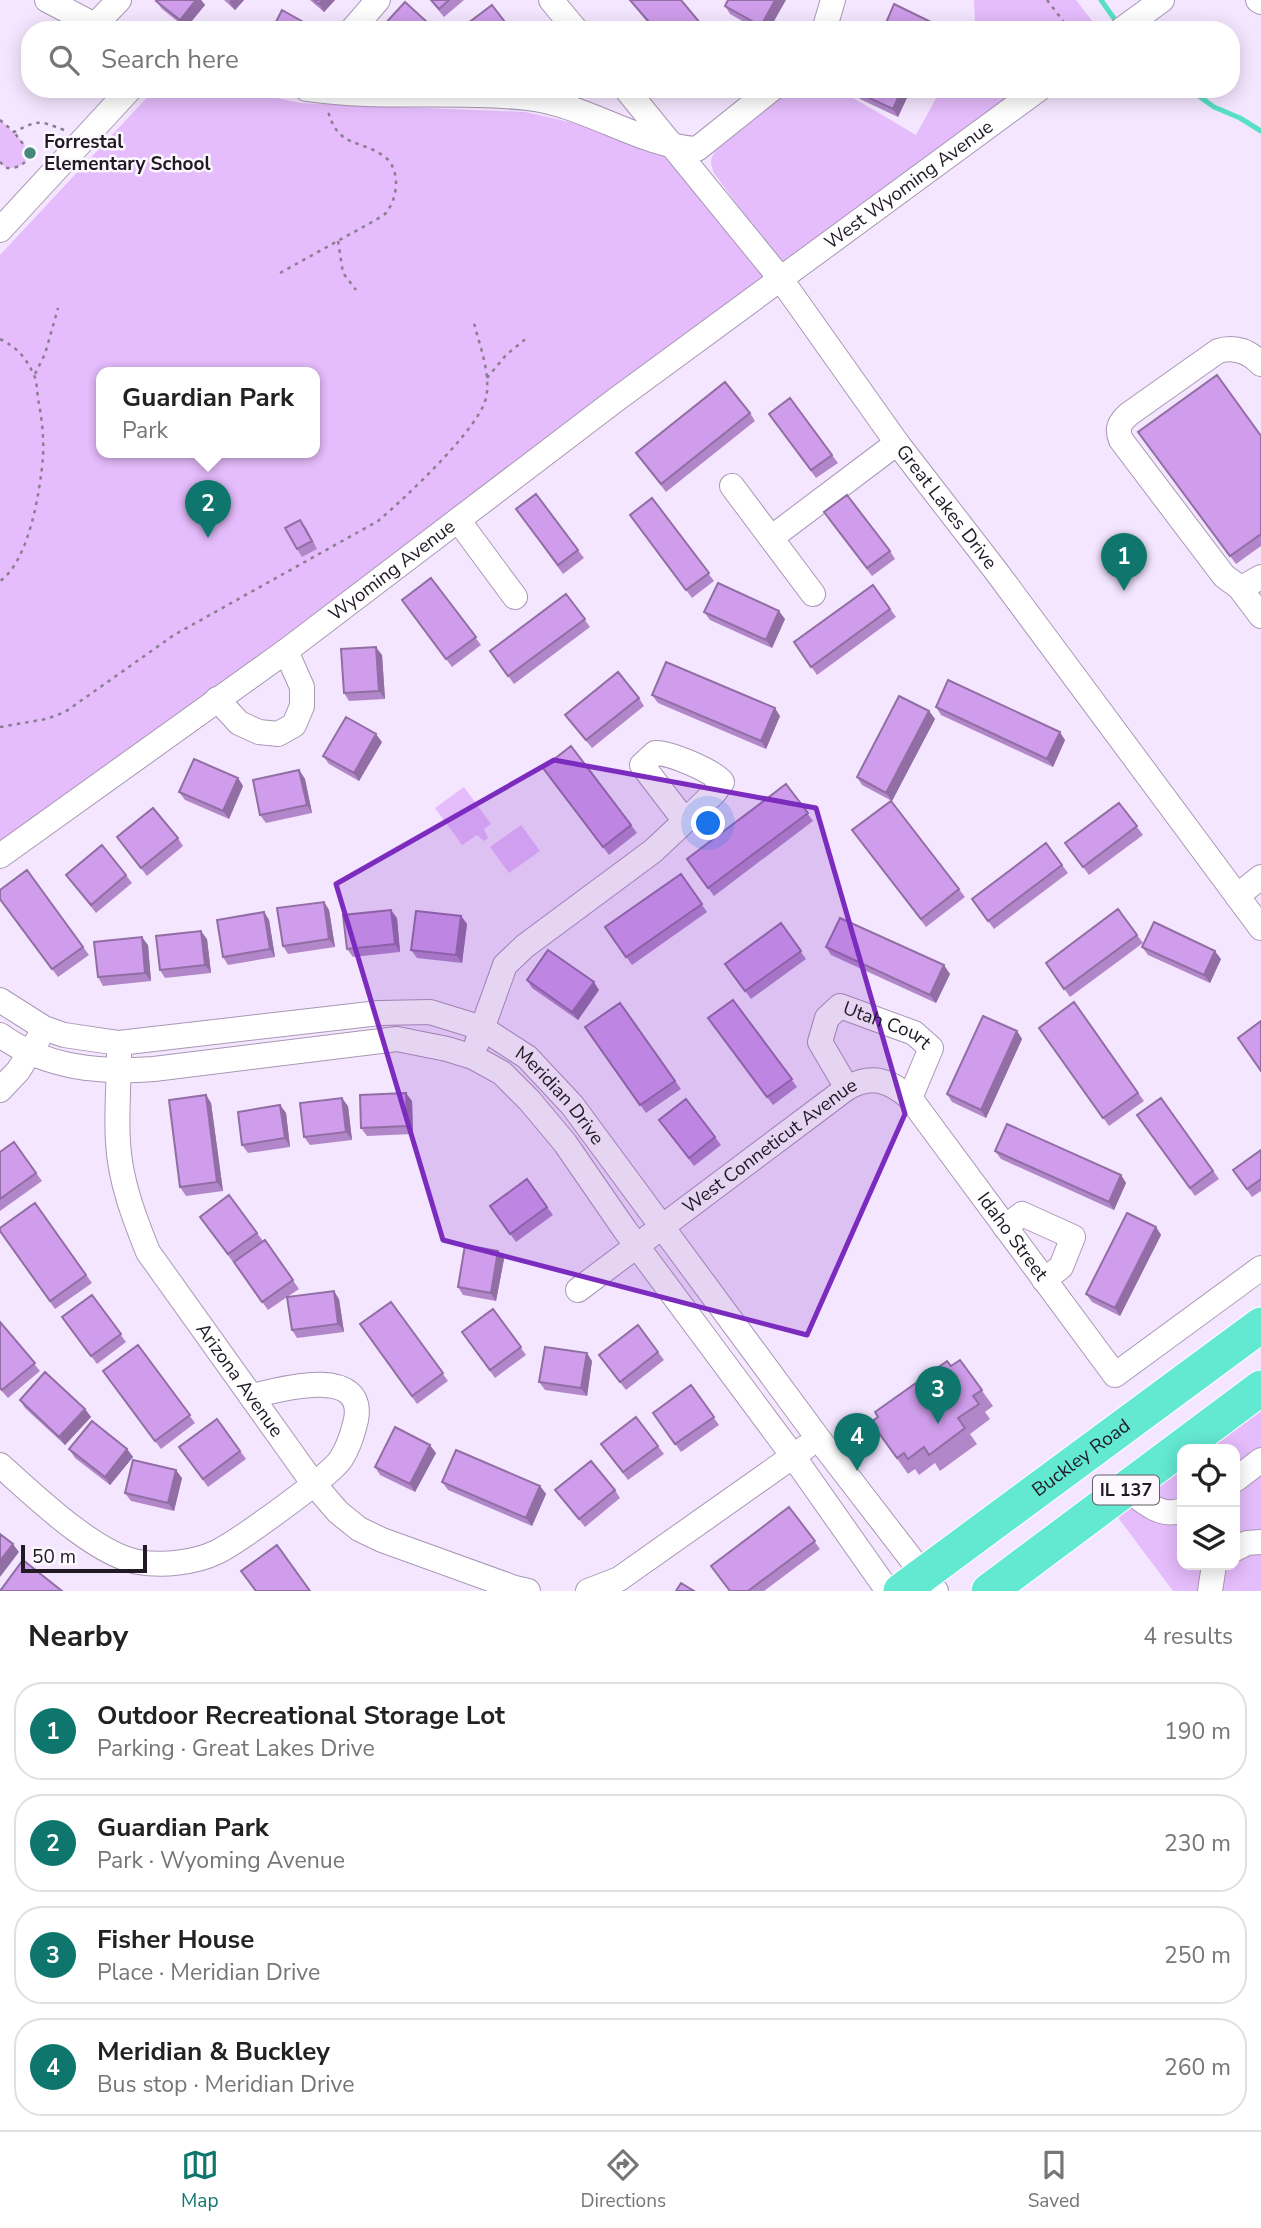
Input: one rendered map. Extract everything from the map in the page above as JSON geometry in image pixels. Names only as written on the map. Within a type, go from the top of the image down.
[{"type":"highway","name":"Buckley Road","points":[[920,1586],[1261,1325]]},
{"type":"highway","name":"IL 137","points":[[989,1591],[1261,1388]]},
{"type":"street","points":[[47,0],[87,21]]},
{"type":"street","points":[[103,21],[119,0]]},
{"type":"street","points":[[360,21],[378,0]]},
{"type":"street","points":[[551,0],[568,21]]},
{"type":"street","points":[[827,21],[833,0]]},
{"type":"street","points":[[1134,21],[1162,0]]},
{"type":"street","points":[[0,230],[122,98]]},
{"type":"street","points":[[530,98],[585,113],[676,148],[697,149],[761,98]]},
{"type":"street","name":"Great Lakes Drive","points":[[634,98],[780,278],[897,443],[996,571],[1261,928]]},
{"type":"street","name":"West Wyoming Avenue","points":[[780,278],[1027,98]]},
{"type":"street","name":"Wyoming Avenue","points":[[0,856],[286,650],[780,278]]},
{"type":"street","points":[[1261,364],[1246,352],[1233,348],[1218,351],[1129,414],[1118,428],[1121,440],[1224,576],[1250,582],[1261,616]]},
{"type":"street","points":[[771,538],[897,443]]},
{"type":"street","points":[[732,486],[813,594]]},
{"type":"street","points":[[458,520],[516,597]]},
{"type":"street","points":[[217,699],[239,723],[258,732],[278,734],[294,725],[302,706],[302,687],[286,650]]},
{"type":"street","points":[[473,1057],[505,965],[525,946],[653,851],[685,821]]},
{"type":"street","points":[[1237,896],[1261,877]]},
{"type":"street","name":"Meridian Drive","points":[[0,1000],[44,1028],[64,1035],[119,1043],[379,1013],[430,1012],[482,1028],[527,1057],[551,1081],[596,1136],[818,1438],[920,1586]]},
{"type":"street","name":"Utah Court","points":[[847,1088],[820,1042],[827,1018],[840,1006],[914,1033],[931,1048],[910,1098]]},
{"type":"street","points":[[0,1090],[7,1085],[31,1052],[44,1028]]},
{"type":"street","name":"Meridian Drive","points":[[0,1035],[15,1046],[64,1065],[119,1072],[397,1038],[473,1057],[502,1073],[565,1143],[888,1591]]},
{"type":"street","name":"Arizona Avenue","points":[[119,1043],[118,1143],[124,1183],[135,1222],[148,1252],[313,1483],[338,1512],[359,1529],[519,1590]]},
{"type":"street","name":"West Conneticut Avenue","points":[[578,1290],[847,1088],[861,1080],[879,1080],[897,1087],[910,1098]]},
{"type":"street","name":"Idaho Street","points":[[910,1098],[1115,1375],[1261,1268]]},
{"type":"street","points":[[1005,1227],[1022,1214],[1073,1237],[1061,1267],[1044,1280]]},
{"type":"street","points":[[0,1465],[114,1556],[139,1562],[178,1562],[217,1552],[340,1461],[349,1442],[358,1410],[353,1397],[339,1387],[323,1384],[294,1386],[253,1396]]},
{"type":"street","points":[[588,1591],[619,1578],[818,1438]]},
{"type":"street","points":[[1240,1476],[1261,1460]]},
{"type":"street","points":[[1127,1489],[1149,1507],[1177,1512]]},
{"type":"street","points":[[1240,1546],[1261,1542]]},
{"type":"street","points":[[1210,1591],[1213,1570]]},
{"type":"path","points":[[1047,0],[1062,21]]},
{"type":"path","points":[[280,273],[385,214],[393,201],[395,172],[387,158],[355,145],[341,135],[330,121],[324,98]]},
{"type":"path","points":[[0,120],[14,132],[30,153],[19,168],[6,168],[0,162]]},
{"type":"path","points":[[14,132],[36,122],[44,122],[70,133]]},
{"type":"path","points":[[338,241],[343,273],[356,290]]},
{"type":"path","points":[[34,375],[45,354],[58,308]]},
{"type":"path","points":[[0,727],[46,719],[65,712],[174,635],[378,520],[431,472],[486,401],[487,379],[474,323]]},
{"type":"path","points":[[487,379],[506,355],[528,337]]},
{"type":"path","points":[[0,340],[18,348],[34,375],[43,424],[43,458],[38,491],[22,553],[10,575],[0,581]]},
{"type":"highlighted area","points":[[554,760],[816,808],[905,1114],[807,1335],[443,1240],[336,884]]},
{"type":"shaded area","points":[[974,0],[1076,0],[1092,21],[975,21]]},
{"type":"shaded area","points":[[147,98],[278,98],[300,103],[525,112],[664,143],[762,270],[763,280],[116,761],[0,844],[0,255]]},
{"type":"shaded area","points":[[780,98],[853,98],[916,135],[936,98],[1014,98],[791,262],[780,261],[774,256],[714,173],[712,156]]},
{"type":"shaded area","points":[[0,120],[22,141],[30,153],[24,163],[18,166],[6,168],[0,162]]},
{"type":"shaded area","points":[[464,787],[491,824],[484,829],[488,838],[484,841],[477,835],[462,845],[435,808]]},
{"type":"shaded area","points":[[521,825],[540,851],[509,873],[490,847]]},
{"type":"shaded area","points":[[1261,1411],[1261,1591],[1173,1591],[1117,1516],[1177,1473],[1177,1570],[1240,1570],[1240,1444],[1216,1444]]},
{"type":"building","points":[[157,0],[196,0],[180,20]]},
{"type":"building","points":[[431,0],[449,0],[439,9]]},
{"type":"building","points":[[630,0],[681,0],[698,21],[648,21]]},
{"type":"building","points":[[728,0],[775,0],[764,21],[752,21],[725,6]]},
{"type":"building","points":[[405,2],[426,21],[388,21]]},
{"type":"building","points":[[894,4],[929,21],[887,21]]},
{"type":"building","points":[[492,5],[504,21],[471,21]]},
{"type":"building","points":[[282,10],[302,21],[276,21]]},
{"type":"building","points":[[869,98],[898,98],[893,109]]},
{"type":"building","points":[[1217,375],[1261,436],[1261,534],[1230,556],[1138,432]]},
{"type":"building","points":[[725,382],[750,413],[661,484],[636,453]]},
{"type":"building","points":[[790,398],[832,455],[811,470],[769,414]]},
{"type":"building","points":[[536,494],[578,550],[558,565],[516,509]]},
{"type":"building","points":[[847,495],[890,551],[867,568],[824,512]]},
{"type":"building","points":[[652,498],[709,573],[686,590],[630,515]]},
{"type":"building","points":[[300,520],[312,541],[297,549],[285,528]]},
{"type":"building","points":[[431,578],[476,637],[446,659],[402,600]]},
{"type":"building","points":[[718,583],[779,611],[766,640],[704,612]]},
{"type":"building","points":[[873,585],[890,609],[811,667],[794,642]]},
{"type":"building","points":[[566,594],[585,619],[508,676],[490,651]]},
{"type":"building","points":[[376,647],[379,691],[344,693],[341,649]]},
{"type":"building","points":[[666,662],[775,708],[761,741],[652,695]]},
{"type":"building","points":[[618,672],[639,698],[586,740],[565,715]]},
{"type":"building","points":[[948,680],[1060,732],[1047,759],[936,707]]},
{"type":"building","points":[[899,696],[929,711],[886,793],[857,777]]},
{"type":"building","points":[[346,717],[376,734],[354,773],[323,756]]},
{"type":"building","points":[[571,746],[631,825],[603,847],[543,768]]},
{"type":"building","points":[[194,759],[238,778],[223,811],[179,792]]},
{"type":"building","points":[[299,770],[307,805],[260,815],[253,780]]},
{"type":"building","points":[[786,784],[808,813],[708,888],[687,859]]},
{"type":"building","points":[[891,801],[959,889],[921,919],[852,830]]},
{"type":"building","points":[[1119,803],[1137,826],[1083,867],[1065,843]]},
{"type":"building","points":[[153,808],[178,838],[141,868],[117,837]]},
{"type":"building","points":[[1046,843],[1062,865],[988,921],[972,899]]},
{"type":"building","points":[[102,845],[126,875],[91,905],[66,875]]},
{"type":"building","points":[[27,870],[83,947],[52,969],[0,899],[0,890]]},
{"type":"building","points":[[681,874],[702,904],[626,957],[605,927]]},
{"type":"building","points":[[324,902],[329,939],[283,946],[277,908]]},
{"type":"building","points":[[1118,909],[1137,935],[1064,989],[1046,963]]},
{"type":"building","points":[[391,910],[395,944],[347,949],[343,915]]},
{"type":"building","points":[[416,911],[461,916],[456,955],[411,950]]},
{"type":"building","points":[[264,912],[270,949],[223,957],[217,920]]},
{"type":"building","points":[[840,918],[944,965],[930,995],[826,947]]},
{"type":"building","points":[[1154,922],[1215,951],[1204,975],[1142,947]]},
{"type":"building","points":[[781,923],[801,951],[745,991],[725,964]]},
{"type":"building","points":[[201,931],[205,965],[160,970],[156,936]]},
{"type":"building","points":[[142,937],[145,973],[98,977],[94,942]]},
{"type":"building","points":[[548,950],[594,982],[572,1012],[527,980]]},
{"type":"building","points":[[733,1000],[792,1079],[767,1097],[708,1018]]},
{"type":"building","points":[[1074,1002],[1138,1093],[1103,1118],[1039,1028]]},
{"type":"building","points":[[620,1003],[675,1081],[640,1105],[585,1027]]},
{"type":"building","points":[[983,1016],[1017,1031],[981,1110],[947,1094]]},
{"type":"building","points":[[1261,1021],[1261,1071],[1238,1038]]},
{"type":"building","points":[[406,1093],[407,1126],[361,1128],[360,1095]]},
{"type":"building","points":[[206,1095],[217,1182],[180,1187],[169,1100]]},
{"type":"building","points":[[342,1098],[346,1132],[304,1137],[300,1103]]},
{"type":"building","points":[[1161,1098],[1213,1171],[1190,1188],[1137,1115]]},
{"type":"building","points":[[686,1099],[715,1137],[689,1158],[659,1120]]},
{"type":"building","points":[[280,1105],[285,1138],[242,1145],[238,1112]]},
{"type":"building","points":[[1007,1124],[1121,1175],[1109,1202],[995,1151]]},
{"type":"building","points":[[14,1142],[36,1173],[0,1199],[0,1152]]},
{"type":"building","points":[[1261,1150],[1261,1179],[1247,1189],[1233,1170]]},
{"type":"building","points":[[527,1179],[547,1207],[510,1234],[490,1206]]},
{"type":"building","points":[[229,1195],[257,1233],[228,1254],[200,1217]]},
{"type":"building","points":[[35,1203],[86,1275],[50,1301],[0,1231],[0,1228]]},
{"type":"building","points":[[1127,1213],[1156,1227],[1115,1308],[1086,1294]]},
{"type":"building","points":[[265,1240],[293,1280],[262,1302],[234,1262]]},
{"type":"building","points":[[465,1245],[498,1251],[491,1293],[458,1287]]},
{"type":"building","points":[[334,1291],[338,1324],[292,1330],[287,1297]]},
{"type":"building","points":[[92,1295],[121,1334],[91,1356],[62,1317]]},
{"type":"building","points":[[391,1302],[443,1373],[412,1396],[360,1324]]},
{"type":"building","points":[[493,1309],[521,1347],[490,1370],[462,1332]]},
{"type":"building","points":[[0,1322],[35,1363],[2,1390],[0,1388]]},
{"type":"building","points":[[638,1325],[658,1352],[620,1382],[599,1355]]},
{"type":"building","points":[[138,1345],[190,1415],[155,1441],[103,1371]]},
{"type":"building","points":[[545,1347],[587,1353],[581,1388],[539,1382]]},
{"type":"building","points":[[960,1360],[982,1390],[973,1396],[979,1404],[958,1418],[965,1428],[929,1455],[924,1447],[908,1459],[904,1453],[897,1458],[871,1422],[878,1417],[875,1412],[947,1361],[951,1366]]},
{"type":"building","points":[[45,1372],[85,1409],[59,1437],[20,1400]]},
{"type":"building","points":[[691,1385],[714,1417],[675,1444],[653,1413]]},
{"type":"building","points":[[636,1417],[658,1446],[623,1472],[601,1444]]},
{"type":"building","points":[[217,1419],[240,1451],[203,1479],[179,1447]]},
{"type":"building","points":[[92,1421],[127,1449],[105,1477],[69,1449]]},
{"type":"building","points":[[395,1427],[430,1445],[410,1484],[375,1467]]},
{"type":"building","points":[[456,1450],[540,1486],[526,1518],[442,1482]]},
{"type":"building","points":[[133,1460],[176,1470],[168,1503],[125,1493]]},
{"type":"building","points":[[591,1461],[615,1490],[579,1519],[555,1490]]},
{"type":"building","points":[[789,1507],[815,1541],[748,1591],[730,1591],[711,1566]]},
{"type":"building","points":[[0,1534],[13,1544],[0,1561]]},
{"type":"building","points":[[277,1545],[310,1591],[256,1591],[241,1571]]},
{"type":"building","points":[[23,1560],[62,1591],[0,1591]]},
{"type":"building","points":[[681,1583],[694,1591],[676,1591]]},
{"type":"waterway","points":[[1101,0],[1116,21]]},
{"type":"waterway","points":[[1202,98],[1261,131]]},
{"type":"place","name":"Forrestal Elementary School","points":[[30,153]]},
{"type":"place","name":"Guardian Park","points":[[208,538]]},
{"type":"place","name":"Outdoor Recreational Storage Lot","points":[[1124,591]]},
{"type":"place","name":"Fisher House","points":[[938,1424]]},
{"type":"place","name":"Meridian & Buckley","points":[[857,1471]]}]
